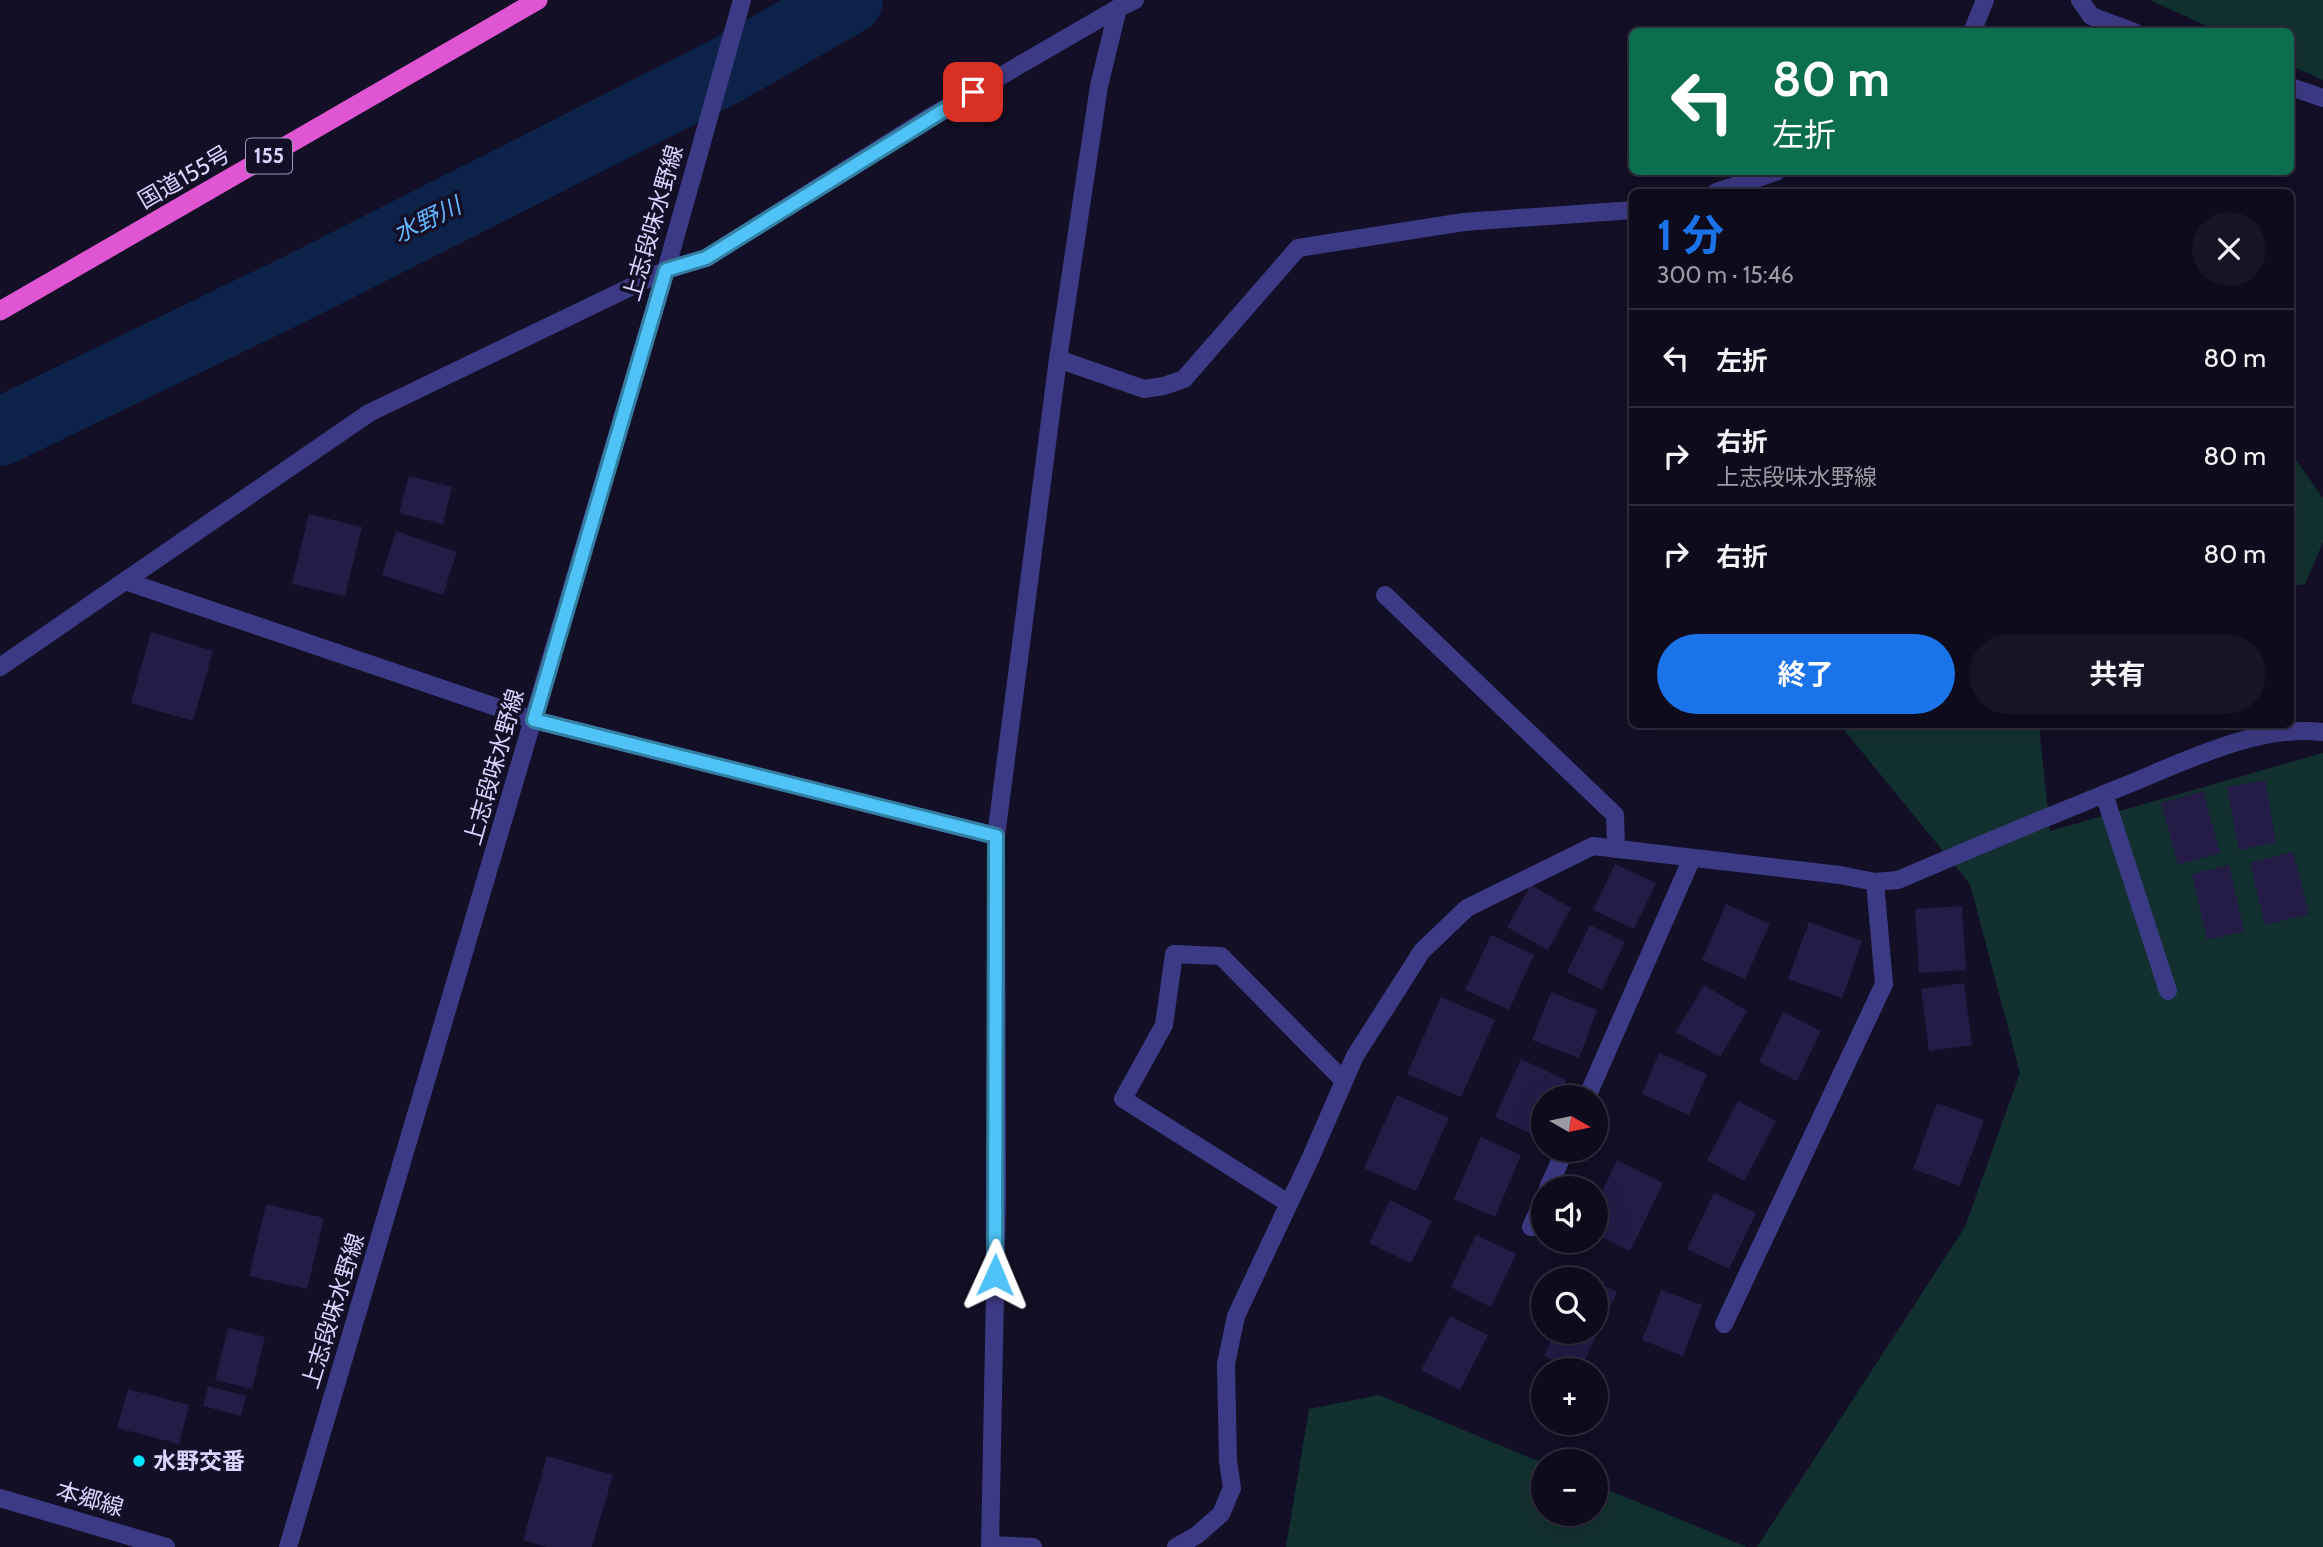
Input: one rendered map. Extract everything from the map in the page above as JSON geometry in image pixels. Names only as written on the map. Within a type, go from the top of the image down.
[{"type":"highway","name":"国道155号","points":[[0,311],[538,0]]},
{"type":"street","name":"上志段味水野線","points":[[288,1547],[534,720],[742,0]]},
{"type":"street","points":[[0,667],[369,413],[666,270],[706,258],[925,120],[1135,0]]},
{"type":"street","points":[[1974,28],[1985,0]]},
{"type":"street","points":[[2080,0],[2091,16],[2123,28]]},
{"type":"street","points":[[1033,1547],[990,1546],[997,1194],[996,836],[1058,359],[1099,86],[1118,8]]},
{"type":"street","points":[[2294,88],[2323,98]]},
{"type":"street","points":[[1725,189],[1767,175]]},
{"type":"street","points":[[1058,359],[1144,389],[1164,386],[1184,379],[1298,248],[1464,222],[1629,210]]},
{"type":"street","points":[[125,581],[534,720],[996,836]]},
{"type":"street","points":[[1385,595],[1615,815],[1616,849]]},
{"type":"street","points":[[1176,1547],[1197,1535],[1221,1514],[1232,1488],[1228,1461],[1226,1364],[1236,1316],[1355,1056],[1422,951],[1467,908],[1593,846],[1840,875],[1875,882],[1898,880],[2227,745],[2299,729],[2323,732]]},
{"type":"street","points":[[2104,794],[2168,990]]},
{"type":"street","points":[[1592,1085],[1692,858]]},
{"type":"street","points":[[1724,1324],[1884,984],[1875,882]]},
{"type":"street","points":[[1289,1203],[1123,1099],[1164,1025],[1174,954],[1221,956],[1344,1080]]},
{"type":"street","name":"本郷線","points":[[0,1498],[166,1547]]},
{"type":"green space","points":[[2150,0],[2323,0],[2323,80],[2294,67],[2294,28],[2211,28]]},
{"type":"green space","points":[[2294,457],[2323,498],[2323,542],[2305,584],[2294,586]]},
{"type":"green space","points":[[1842,728],[2039,728],[2050,831],[2323,753],[2323,1547],[1757,1547],[1965,1227],[2020,1073],[1970,884]]},
{"type":"green space","points":[[1379,1395],[1531,1458],[1531,1526],[1608,1526],[1608,1490],[1747,1547],[1286,1547],[1309,1409]]},
{"type":"building","points":[[409,476],[452,487],[443,524],[399,513]]},
{"type":"building","points":[[309,514],[362,527],[345,596],[292,584]]},
{"type":"building","points":[[396,531],[457,552],[443,595],[382,575]]},
{"type":"building","points":[[151,632],[213,651],[193,721],[131,703]]},
{"type":"building","points":[[2265,780],[2276,842],[2239,850],[2227,787]]},
{"type":"building","points":[[2203,791],[2220,853],[2178,865],[2161,803]]},
{"type":"building","points":[[2293,852],[2309,914],[2265,925],[2250,863]]},
{"type":"building","points":[[1615,864],[1656,883],[1634,929],[1593,910]]},
{"type":"building","points":[[2229,865],[2244,931],[2207,940],[2192,874]]},
{"type":"building","points":[[1531,885],[1571,908],[1548,950],[1507,927]]},
{"type":"building","points":[[1726,904],[1770,924],[1745,979],[1702,960]]},
{"type":"building","points":[[1962,906],[1966,970],[1919,973],[1915,909]]},
{"type":"building","points":[[1809,922],[1862,941],[1842,998],[1788,979]]},
{"type":"building","points":[[1590,925],[1625,942],[1602,990],[1567,972]]},
{"type":"building","points":[[1491,935],[1534,955],[1509,1010],[1465,990]]},
{"type":"building","points":[[1964,983],[1972,1045],[1929,1051],[1921,989]]},
{"type":"building","points":[[1704,985],[1747,1011],[1720,1057],[1676,1032]]},
{"type":"building","points":[[1551,992],[1597,1010],[1579,1058],[1532,1040]]},
{"type":"building","points":[[1441,997],[1495,1020],[1461,1097],[1407,1074]]},
{"type":"building","points":[[1783,1012],[1821,1031],[1797,1081],[1759,1062]]},
{"type":"building","points":[[1659,1053],[1707,1074],[1689,1115],[1642,1094]]},
{"type":"building","points":[[1521,1059],[1566,1080],[1564,1085],[1531,1085],[1531,1134],[1495,1117]]},
{"type":"building","points":[[1397,1095],[1449,1118],[1416,1191],[1364,1168]]},
{"type":"building","points":[[1738,1101],[1776,1121],[1744,1181],[1707,1160]]},
{"type":"building","points":[[1937,1103],[1984,1120],[1960,1186],[1913,1169]]},
{"type":"building","points":[[1481,1137],[1521,1155],[1495,1217],[1454,1199]]},
{"type":"building","points":[[1617,1160],[1663,1183],[1630,1251],[1608,1240],[1608,1178]]},
{"type":"building","points":[[1714,1193],[1756,1213],[1729,1269],[1687,1249]]},
{"type":"building","points":[[1390,1200],[1432,1221],[1411,1263],[1369,1243]]},
{"type":"building","points":[[266,1204],[324,1218],[307,1289],[249,1276]]},
{"type":"building","points":[[1476,1235],[1516,1254],[1491,1307],[1451,1287]]},
{"type":"building","points":[[1608,1288],[1617,1292],[1608,1311]]},
{"type":"building","points":[[1661,1290],[1702,1305],[1683,1356],[1642,1340]]},
{"type":"building","points":[[1450,1316],[1488,1335],[1460,1390],[1421,1370]]},
{"type":"building","points":[[228,1328],[265,1337],[252,1389],[215,1380]]},
{"type":"building","points":[[1550,1344],[1592,1344],[1586,1358],[1544,1356]]},
{"type":"building","points":[[208,1386],[246,1396],[241,1416],[203,1406]]},
{"type":"building","points":[[128,1389],[189,1405],[179,1444],[117,1428]]},
{"type":"building","points":[[547,1456],[613,1475],[592,1547],[546,1547],[523,1540]]},
{"type":"waterway","name":"水野川","points":[[0,432],[295,289],[729,69],[849,0]]},
{"type":"place","name":"水野交番","points":[[139,1461]]},
{"type":"route","points":[[973,92],[706,258],[666,270],[534,720],[996,836],[995,1275]]}]
